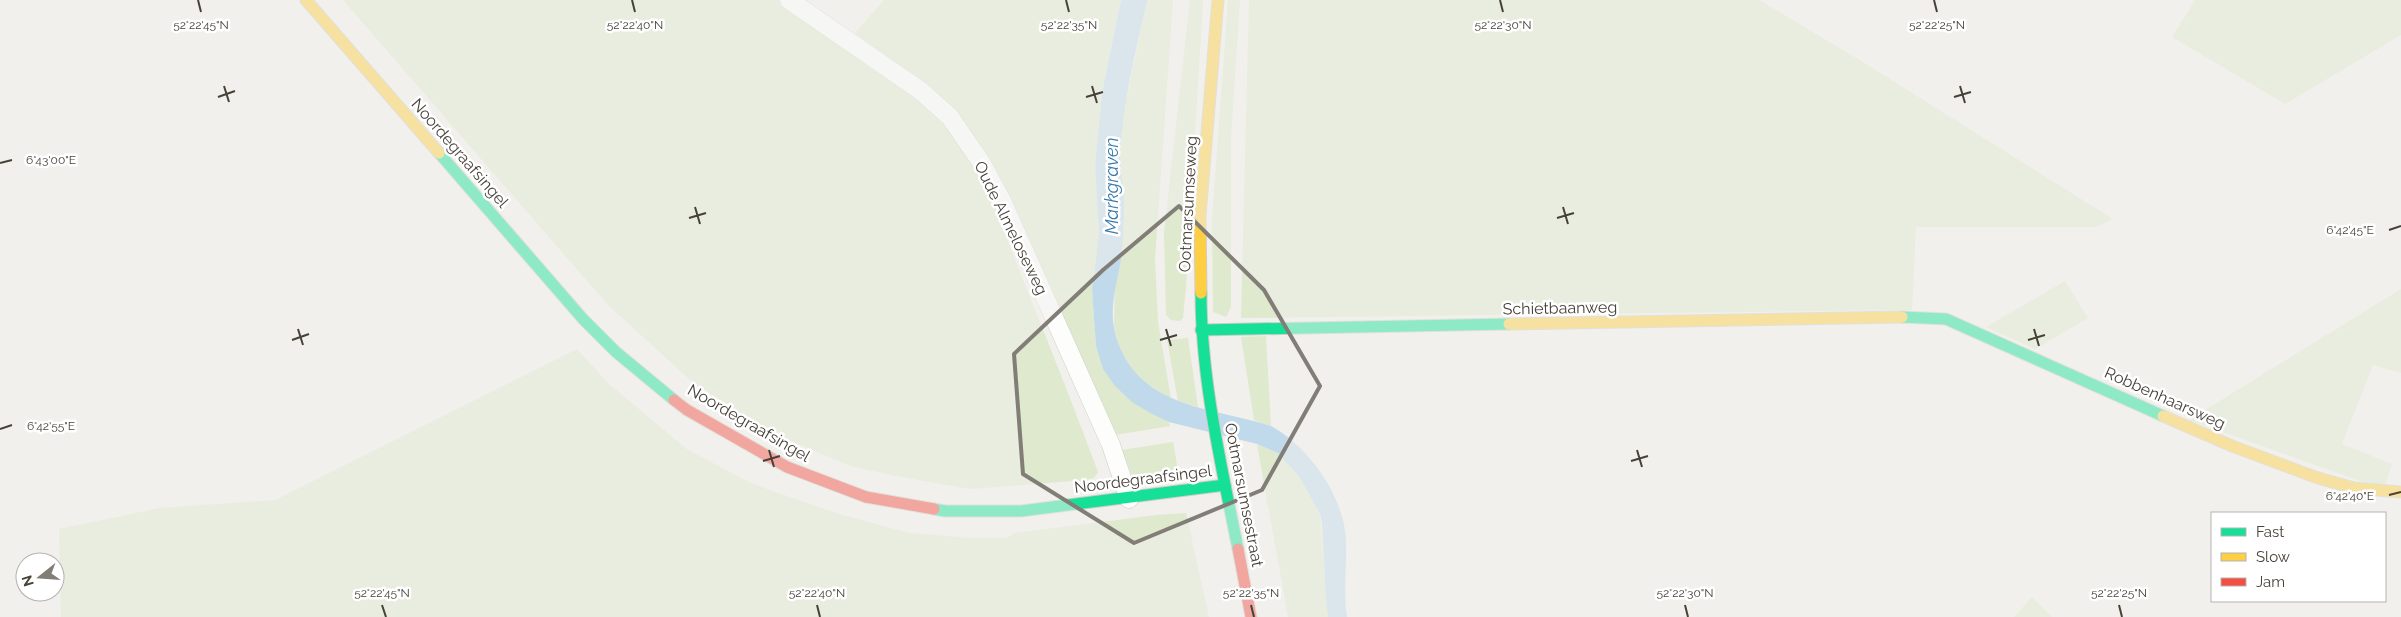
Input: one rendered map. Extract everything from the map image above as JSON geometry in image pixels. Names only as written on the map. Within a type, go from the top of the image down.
[{"type":"main road","name":"Noordegraafsingel","points":[[306,0],[583,319],[616,352],[687,410],[787,467],[866,497],[945,510],[1021,510],[1129,499],[1225,485]]},
{"type":"main road","name":"Ootmarsumseweg","points":[[1211,408],[1200,330],[1200,216],[1218,0]]},
{"type":"main road","name":"Schietbaanweg","points":[[1200,330],[1921,317]]},
{"type":"main road","name":"Robbenhaarsweg","points":[[1921,317],[1946,318],[2232,446],[2279,464],[2354,488],[2401,492]]},
{"type":"main road","name":"Ootmarsumsestraat","points":[[1211,408],[1251,617]]},
{"type":"street","name":"Oude Almeloseweg","points":[[789,0],[921,91],[950,117],[980,162],[1002,201],[1107,436],[1129,499]]},
{"type":"highlighted area","points":[[1179,206],[1264,290],[1320,386],[1262,490],[1134,543],[1023,474],[1014,354],[1103,270]]},
{"type":"green space","points":[[343,0],[778,0],[927,107],[945,126],[961,148],[976,171],[999,220],[1098,472],[1094,478],[1084,480],[971,489],[850,466],[760,428],[688,378],[608,305]]},
{"type":"green space","points":[[884,0],[1121,0],[1102,93],[1095,166],[1099,234],[1092,289],[1096,346],[1152,414],[1169,422],[1170,426],[1115,435],[1008,197],[929,89],[855,33]]},
{"type":"green space","points":[[1147,0],[1173,0],[1155,259],[1158,322],[1171,399],[1144,381],[1132,369],[1120,350],[1114,327],[1115,280],[1122,252],[1120,157],[1123,115]]},
{"type":"green space","points":[[1190,0],[1203,0],[1186,287],[1183,318],[1180,321],[1171,320],[1166,315],[1164,233]]},
{"type":"green space","points":[[1228,0],[1240,0],[1231,140],[1231,307],[1226,317],[1213,312],[1212,219]]},
{"type":"green space","points":[[1249,0],[1759,0],[1858,59],[2113,219],[2096,227],[1916,227],[1912,310],[1241,318]]},
{"type":"green space","points":[[2195,0],[2401,0],[2401,35],[2285,104],[2172,37]]},
{"type":"green space","points":[[2065,281],[2088,318],[2035,349],[1986,327]]},
{"type":"green space","points":[[2401,289],[2401,373],[2373,365],[2342,444],[2392,464],[2385,486],[2374,486],[2189,420]]},
{"type":"green space","points":[[1266,336],[1271,426],[1254,420],[1241,337]]},
{"type":"green space","points":[[1188,338],[1198,407],[1178,401],[1167,340]]},
{"type":"green space","points":[[577,349],[609,384],[688,450],[753,484],[836,513],[909,533],[970,538],[1006,538],[1015,533],[1186,513],[1209,617],[61,617],[61,602],[65,602],[65,552],[60,552],[59,529],[160,508],[275,500]]},
{"type":"green space","points":[[1173,442],[1178,470],[1133,478],[1122,450]]},
{"type":"green space","points":[[1257,444],[1278,453],[1300,478],[1320,514],[1328,617],[1288,617]]},
{"type":"green space","points":[[2032,597],[2052,617],[2014,617]]},
{"type":"water","name":"Markgraven","points":[[1121,0],[1147,0],[1147,2],[1130,78],[1120,155],[1124,201],[1123,229],[1121,259],[1113,308],[1114,328],[1118,343],[1124,357],[1133,369],[1143,380],[1157,390],[1187,404],[1271,426],[1298,446],[1311,460],[1331,490],[1344,523],[1347,617],[1328,617],[1320,514],[1300,478],[1278,453],[1257,444],[1169,422],[1152,414],[1132,402],[1115,386],[1103,369],[1096,346],[1092,289],[1099,234],[1095,166],[1102,93]]},
{"type":"traffic: fast","points":[[439,153],[583,319],[616,352],[674,400]]},
{"type":"traffic: fast","points":[[1201,293],[1204,357],[1208,389],[1238,549]]},
{"type":"traffic: fast","points":[[1902,317],[1946,319],[2163,416]]},
{"type":"traffic: fast","points":[[1201,330],[1509,324]]},
{"type":"traffic: fast","points":[[934,509],[945,511],[1021,511],[1225,485]]},
{"type":"traffic: slow","points":[[306,0],[439,153]]},
{"type":"traffic: slow","points":[[1201,293],[1200,216],[1218,0]]},
{"type":"traffic: slow","points":[[1509,324],[1902,317]]},
{"type":"traffic: slow","points":[[2163,416],[2232,446],[2318,478],[2354,488],[2401,492]]},
{"type":"traffic: jam","points":[[674,400],[687,410],[787,467],[866,497],[934,509]]},
{"type":"traffic: jam","points":[[1238,549],[1251,617]]}]
